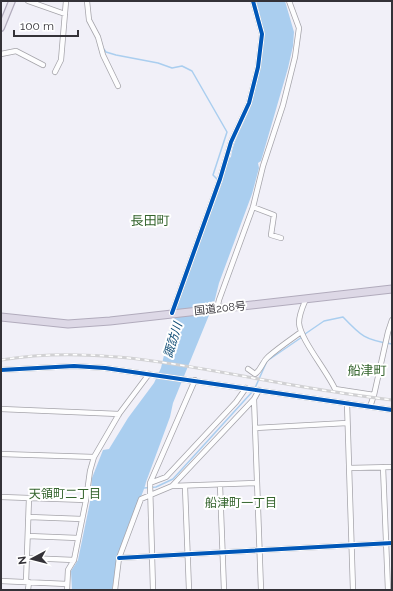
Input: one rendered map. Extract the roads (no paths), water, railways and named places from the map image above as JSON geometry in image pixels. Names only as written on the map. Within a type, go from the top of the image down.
[{"type":"highway","name":"国道208号","points":[[1,317],[68,324],[392,289]]},
{"type":"main road","points":[[1,28],[12,1]]},
{"type":"street","points":[[28,1],[65,14]]},
{"type":"street","points":[[55,72],[61,60],[66,1]]},
{"type":"street","points":[[87,1],[89,20],[103,55],[118,86]]},
{"type":"street","points":[[173,313],[220,179],[231,142],[249,103],[258,67],[262,34],[253,1]]},
{"type":"street","points":[[215,309],[253,207],[263,166],[283,105],[295,57],[299,28],[289,1]]},
{"type":"street","points":[[1,54],[16,51],[43,64]]},
{"type":"street","points":[[253,207],[274,215],[271,235],[281,238]]},
{"type":"street","points":[[306,299],[300,314],[301,332],[329,374],[335,389],[374,395]]},
{"type":"street","points":[[370,407],[392,320]]},
{"type":"street","points":[[248,370],[255,374],[260,370],[262,363],[268,357],[301,332]]},
{"type":"street","points":[[1,370],[74,366],[195,380],[392,410]]},
{"type":"street","points":[[67,590],[68,570],[74,560],[90,471],[94,457],[119,414],[149,374]]},
{"type":"street","points":[[153,590],[150,483],[195,380]]},
{"type":"street","points":[[150,483],[166,477],[236,402],[246,388]]},
{"type":"street","points":[[114,590],[119,558],[142,499],[172,486],[254,399],[258,390]]},
{"type":"street","points":[[254,399],[261,590]]},
{"type":"street","points":[[347,403],[353,590]]},
{"type":"street","points":[[1,409],[119,414]]},
{"type":"street","points":[[255,428],[347,423]]},
{"type":"street","points":[[1,454],[94,457]]},
{"type":"street","points":[[383,467],[389,543],[388,590]]},
{"type":"street","points":[[349,468],[392,467]]},
{"type":"street","points":[[172,486],[185,487],[257,483]]},
{"type":"street","points":[[220,485],[224,590]]},
{"type":"street","points":[[185,487],[189,590]]},
{"type":"street","points":[[1,497],[86,500]]},
{"type":"street","points":[[28,590],[27,558],[29,498]]},
{"type":"street","points":[[29,517],[82,519]]},
{"type":"street","points":[[28,536],[78,538]]},
{"type":"street","points":[[119,558],[222,551],[389,543]]},
{"type":"street","points":[[27,558],[74,560]]},
{"type":"street","points":[[1,581],[67,584]]},
{"type":"water","name":"諏訪川","points":[[256,1],[285,1],[294,32],[293,46],[288,68],[261,161],[258,163],[259,168],[252,194],[219,283],[214,303],[173,403],[170,417],[127,530],[119,555],[112,590],[72,590],[71,571],[78,560],[90,502],[92,478],[103,450],[109,449],[128,418],[154,383],[161,368],[175,308],[222,183],[228,159],[231,157],[235,141],[251,107],[263,44],[262,24]]},
{"type":"waterway","points":[[103,48],[106,52],[116,55],[158,63],[172,68],[182,66],[192,71],[227,132],[213,175],[223,185]]},
{"type":"waterway","points":[[305,334],[324,321],[343,317],[354,329],[369,339],[392,344]]},
{"type":"waterway","points":[[255,388],[267,361],[302,337]]},
{"type":"waterway","points":[[144,488],[156,487],[173,479],[253,391]]},
{"type":"railway","points":[[1,360],[32,356],[94,355],[156,361],[320,390],[392,400]]},
{"type":"district","name":"長田町","points":[[150,220]]},
{"type":"district","name":"船津町","points":[[367,370]]},
{"type":"district","name":"天領町二丁目","points":[[65,494]]},
{"type":"district","name":"船津町一丁目","points":[[241,503]]}]
